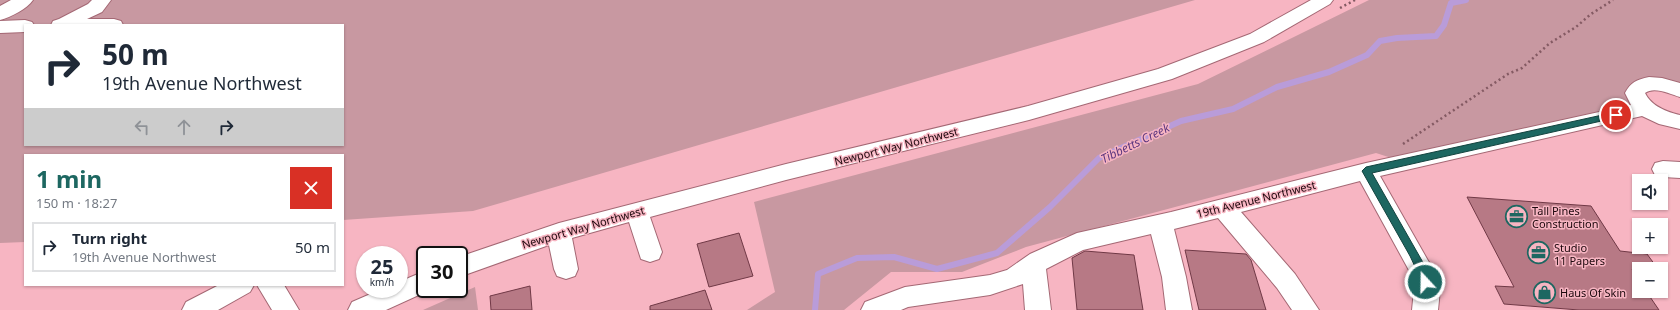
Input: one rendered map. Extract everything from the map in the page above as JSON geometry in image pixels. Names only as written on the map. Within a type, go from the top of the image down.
[{"type":"street","points":[[0,14],[24,0]]},
{"type":"street","points":[[62,24],[95,8],[102,0]]},
{"type":"street","name":"Newport Way Northwest","points":[[468,263],[558,232],[1029,113],[1165,74],[1257,38],[1324,0]]},
{"type":"street","points":[[0,27],[24,26]]},
{"type":"street","points":[[1676,123],[1647,108],[1636,96],[1637,88],[1651,84],[1662,85],[1680,90]]},
{"type":"street","name":"19th Avenue Northwest","points":[[874,310],[905,297],[990,285],[1015,277],[1061,249],[1077,242],[1160,224],[1404,162],[1647,108]]},
{"type":"street","points":[[1366,171],[1423,273],[1427,290],[1425,310]]},
{"type":"street","points":[[1223,207],[1286,280],[1306,310]]},
{"type":"street","points":[[637,211],[650,252]]},
{"type":"street","points":[[1160,224],[1174,277],[1179,310]]},
{"type":"street","points":[[558,232],[566,269]]},
{"type":"street","points":[[1033,265],[1038,310]]},
{"type":"street","points":[[361,310],[416,285]]},
{"type":"street","points":[[195,310],[239,286]]},
{"type":"street","points":[[271,286],[286,310]]},
{"type":"path","points":[[1404,162],[1392,150],[1508,74],[1522,68],[1550,43],[1576,28],[1591,14],[1613,0]]},
{"type":"shaded area","points":[[0,0],[1195,0],[473,211],[344,220],[344,154],[24,154],[24,242],[0,243]]},
{"type":"shaded area","points":[[1369,0],[1680,0],[1680,90],[1645,84],[1642,104],[1404,162],[1376,153],[1026,247],[962,272],[891,272],[844,310],[747,310],[775,292],[754,202],[1198,84]]},
{"type":"shaded area","points":[[475,287],[478,310],[423,310],[450,298],[468,298],[468,290]]},
{"type":"building","points":[[1467,197],[1591,206],[1620,251],[1632,252],[1632,254],[1647,254],[1653,262],[1632,262],[1632,298],[1651,298],[1659,310],[1579,310],[1504,304],[1495,286],[1514,287]]},
{"type":"building","points":[[739,233],[753,276],[709,287],[697,244]]},
{"type":"building","points":[[1185,250],[1246,254],[1251,260],[1266,310],[1199,310]]},
{"type":"building","points":[[1085,251],[1134,255],[1143,310],[1077,310],[1072,258]]},
{"type":"building","points":[[530,286],[532,310],[491,310],[490,296]]},
{"type":"building","points":[[705,290],[712,310],[650,310],[650,306]]},
{"type":"waterway","name":"Tibbetts Creek","points":[[815,310],[818,274],[857,258],[894,257],[937,269],[997,253],[1050,207],[1099,158],[1181,121],[1233,109],[1277,87],[1329,72],[1367,55],[1380,41],[1397,38],[1436,36],[1444,25],[1451,3],[1466,0]]},
{"type":"place","name":"Tall Pines Construction","points":[[1517,216]]},
{"type":"place","name":"Studio 11 Papers","points":[[1538,253]]},
{"type":"place","name":"Haus Of Skin","points":[[1544,292]]},
{"type":"route","points":[[1425,282],[1423,273],[1414,254],[1366,171],[1616,115]]}]
